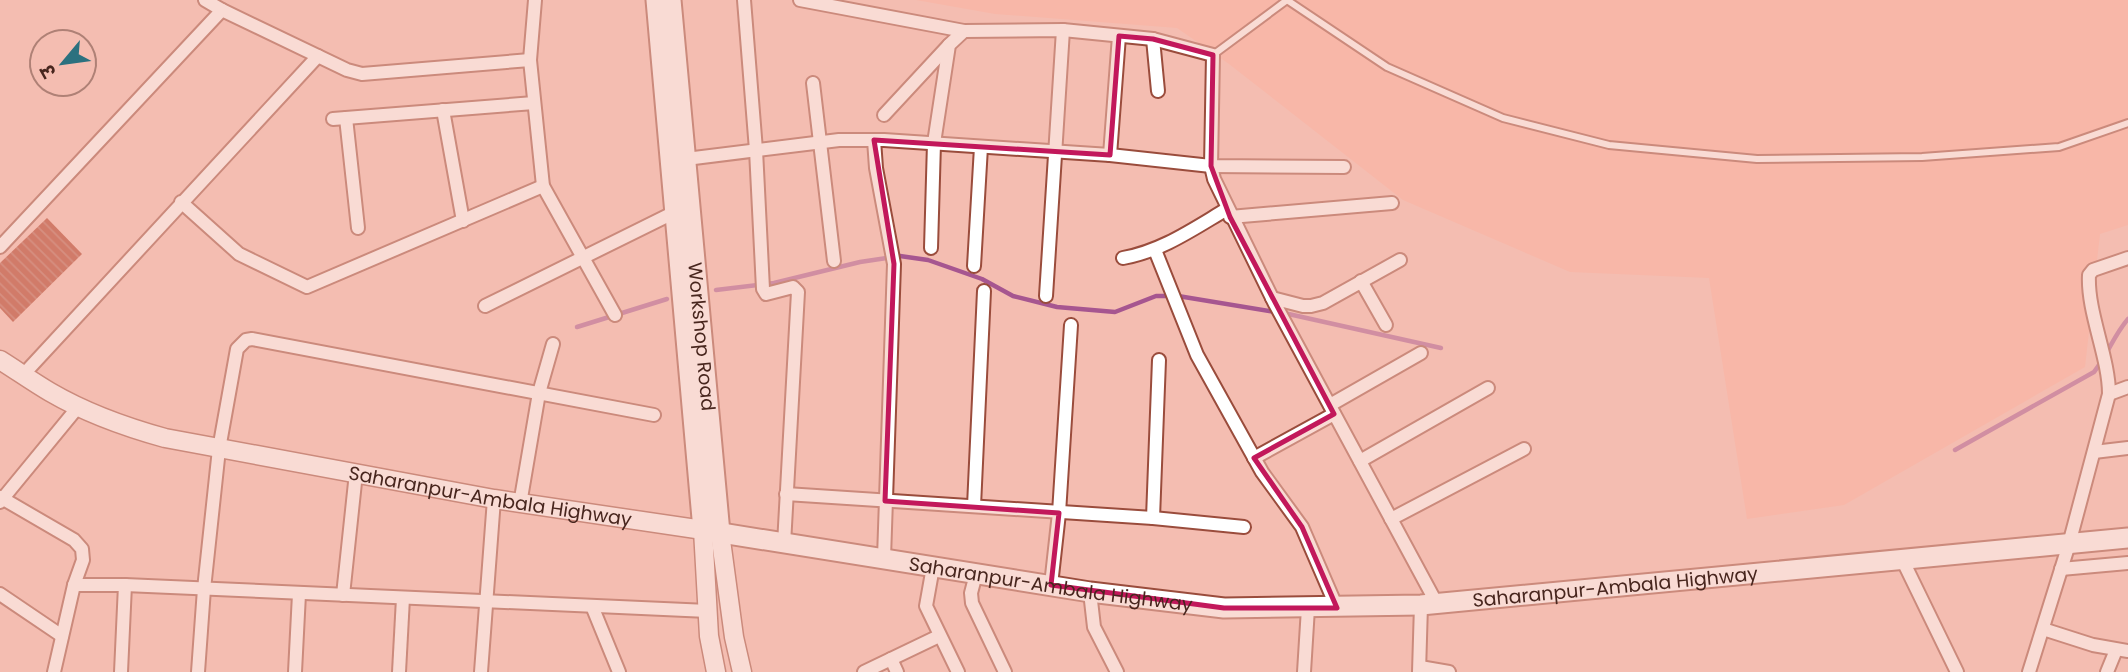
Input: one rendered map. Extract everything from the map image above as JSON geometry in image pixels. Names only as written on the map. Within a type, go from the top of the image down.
[{"type":"main road","name":"Workshop Road","points":[[656,0],[675,212],[712,532],[742,672]]},
{"type":"main road","name":"Workshop Road","points":[[671,0],[686,159],[712,532],[708,611],[709,636],[716,672]]},
{"type":"main road","name":"Saharanpur-Ambala Highway","points":[[0,360],[48,392],[124,426],[219,449],[520,504],[884,558],[1090,592],[1224,608],[1429,605],[2128,538]]},
{"type":"street","points":[[205,0],[347,71],[362,74],[530,60]]},
{"type":"street","points":[[535,0],[530,60],[544,186],[615,315]]},
{"type":"street","points":[[744,0],[763,284],[766,294],[793,287],[798,292],[784,544]]},
{"type":"street","points":[[800,0],[964,31],[1063,30],[1153,39],[1213,55],[1210,166],[1229,213],[1285,323],[1391,519],[1429,605],[1419,670],[1448,672]]},
{"type":"street","points":[[0,247],[222,10]]},
{"type":"street","points":[[1046,296],[1063,30]]},
{"type":"street","points":[[884,115],[964,31]]},
{"type":"street","points":[[1110,155],[1119,36]]},
{"type":"street","points":[[1153,39],[1158,91]]},
{"type":"street","points":[[931,248],[934,144],[949,45]]},
{"type":"street","points":[[23,374],[318,56]]},
{"type":"street","points":[[813,83],[834,261]]},
{"type":"street","points":[[358,228],[340,119],[534,103]]},
{"type":"street","points":[[443,110],[463,221]]},
{"type":"street","points":[[686,159],[820,142],[874,140],[1110,155],[1210,166],[1344,167]]},
{"type":"street","points":[[874,140],[876,168],[894,258],[884,558]]},
{"type":"street","points":[[974,266],[981,146]]},
{"type":"street","points":[[181,202],[239,254],[307,288],[544,186]]},
{"type":"street","points":[[1123,258],[1155,250],[1229,213],[1392,203]]},
{"type":"street","points":[[485,306],[675,212]]},
{"type":"street","points":[[1155,250],[1198,355],[1254,458],[1302,527],[1337,608]]},
{"type":"street","points":[[2029,672],[2069,544],[2109,394],[2089,275],[2093,270],[2128,258]]},
{"type":"street","points":[[1274,301],[1311,306],[1323,303],[1400,260]]},
{"type":"street","points":[[1361,281],[1386,325]]},
{"type":"street","points":[[974,506],[984,291]]},
{"type":"street","points":[[1051,585],[1059,513],[1071,325]]},
{"type":"street","points":[[198,672],[219,449],[237,349],[246,340],[253,339],[654,415]]},
{"type":"street","points":[[520,504],[539,393],[553,344]]},
{"type":"street","points":[[1254,458],[1421,353]]},
{"type":"street","points":[[1153,518],[1159,360]]},
{"type":"street","points":[[2109,394],[2128,387]]},
{"type":"street","points":[[1360,461],[1488,388]]},
{"type":"street","points":[[54,672],[83,560],[82,549],[74,540],[1,499],[78,407]]},
{"type":"street","points":[[2094,452],[2128,448]]},
{"type":"street","points":[[1391,519],[1524,449]]},
{"type":"street","points":[[343,595],[356,473]]},
{"type":"street","points":[[786,494],[1153,518],[1244,527]]},
{"type":"street","points":[[481,672],[494,499]]},
{"type":"street","points":[[1902,559],[1957,672]]},
{"type":"street","points":[[2061,569],[2128,563]]},
{"type":"street","points":[[933,567],[926,606],[958,672]]},
{"type":"street","points":[[976,574],[971,593],[974,611],[1005,672]]},
{"type":"street","points":[[75,585],[708,611]]},
{"type":"street","points":[[121,672],[125,585]]},
{"type":"street","points":[[1090,592],[1094,627],[1117,672]]},
{"type":"street","points":[[0,594],[62,636]]},
{"type":"street","points":[[295,672],[299,594]]},
{"type":"street","points":[[399,672],[403,598]]},
{"type":"street","points":[[592,606],[620,672]]},
{"type":"street","points":[[1304,672],[1308,608]]},
{"type":"street","points":[[2043,629],[2122,651],[2107,672]]},
{"type":"street","points":[[864,672],[939,636]]},
{"type":"street","points":[[891,659],[897,672]]},
{"type":"lane","points":[[1213,55],[1287,0],[1387,67],[1503,118],[1609,145],[1756,159],[1922,157],[2059,146],[2128,122]]},
{"type":"highlighted area","points":[[1119,36],[1153,39],[1213,55],[1211,166],[1230,217],[1334,414],[1254,458],[1302,527],[1337,608],[1224,608],[1051,585],[1059,513],[885,501],[894,264],[874,140],[1110,155]]},
{"type":"shaded area","points":[[916,0],[2128,0],[2128,225],[2100,234],[2085,367],[1844,505],[1747,519],[1709,278],[1570,272],[1403,200],[1229,64],[1177,28],[995,14]]},
{"type":"building","points":[[47,218],[82,254],[13,322],[0,308],[0,263]]},
{"type":"waterway","points":[[716,290],[774,283],[860,262],[900,256],[928,260],[982,279],[1013,296],[1057,307],[1115,312],[1156,296],[1178,296],[1275,312]]},
{"type":"waterway","points":[[577,327],[667,299]]},
{"type":"waterway","points":[[1284,313],[1441,348]]},
{"type":"waterway","points":[[1955,450],[2094,372],[2128,319]]}]
